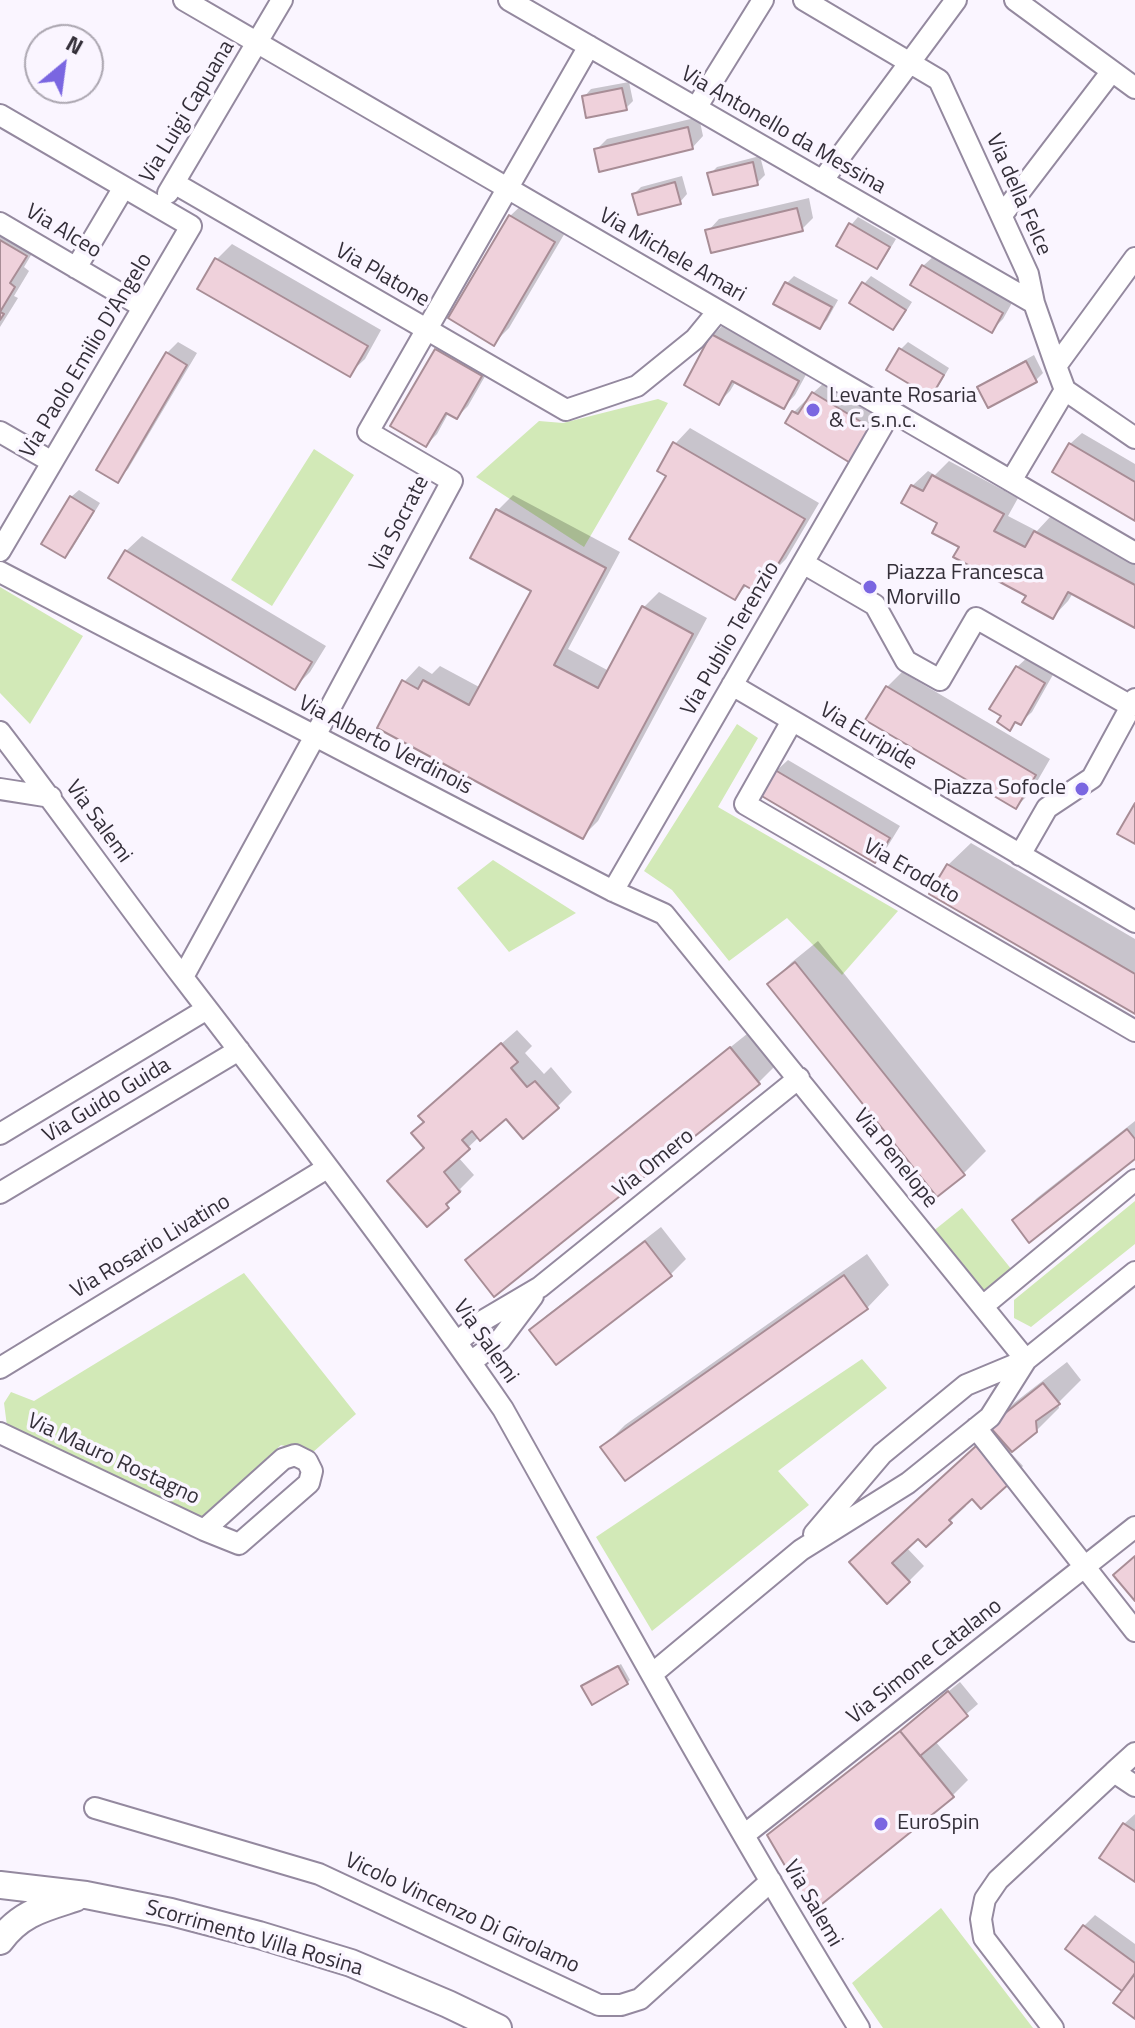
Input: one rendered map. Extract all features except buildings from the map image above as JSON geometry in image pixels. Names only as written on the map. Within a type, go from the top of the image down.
[{"type":"main road","name":"Scorrimento Villa Rosina","points":[[0,1885],[86,1895],[259,1935],[351,1963],[498,2028]]},
{"type":"main road","points":[[0,1941],[11,1926],[37,1911],[86,1895]]},
{"type":"street","name":"Via Luigi Capuana","points":[[159,208],[282,0]]},
{"type":"street","name":"Via Antonello da Messina","points":[[509,0],[1034,303]]},
{"type":"street","points":[[696,108],[763,0]]},
{"type":"street","name":"Via della Felce","points":[[804,0],[939,80],[1028,274],[1034,303],[1065,390]]},
{"type":"street","points":[[822,181],[956,0]]},
{"type":"street","points":[[1015,0],[1135,88]]},
{"type":"street","name":"Via Michele Amari","points":[[197,3],[257,43],[1135,553]]},
{"type":"street","name":"Via Socrate","points":[[183,977],[452,481],[368,432],[589,46]]},
{"type":"street","points":[[1002,215],[1112,71]]},
{"type":"street","points":[[0,115],[159,208]]},
{"type":"street","name":"Via Platone","points":[[174,183],[566,410],[637,386],[695,339],[718,311]]},
{"type":"street","name":"Via Luigi Capuana","points":[[76,268],[124,187]]},
{"type":"street","name":"Via Paolo Emilio D'Angelo","points":[[0,551],[191,226],[159,208]]},
{"type":"street","name":"Via Alceo","points":[[0,223],[143,307]]},
{"type":"street","points":[[1056,366],[1135,258]]},
{"type":"street","points":[[1011,481],[1065,390],[1133,432]]},
{"type":"street","name":"Via Publio Terenzio","points":[[613,891],[891,411]]},
{"type":"street","points":[[0,432],[52,462]]},
{"type":"street","points":[[803,563],[875,605],[906,661],[940,680],[976,618],[1133,703],[1092,778],[1047,808],[1020,855]]},
{"type":"street","name":"Via Alberto Verdinois","points":[[0,572],[613,891],[664,914],[726,988]]},
{"type":"street","name":"Via Euripide","points":[[732,685],[1135,922]]},
{"type":"street","name":"Via Erodoto","points":[[792,721],[745,804],[1135,1031]]},
{"type":"street","name":"Via Salemi","points":[[0,732],[457,1342],[503,1409],[744,1835],[859,2028]]},
{"type":"street","points":[[0,789],[51,797]]},
{"type":"street","name":"Via Penelope","points":[[726,988],[1026,1360]]},
{"type":"street","name":"Via Guido Guida","points":[[0,1134],[207,1009]]},
{"type":"street","name":"Via Guido Guida","points":[[0,1193],[239,1050]]},
{"type":"street","name":"Via Omero","points":[[540,1287],[799,1078]]},
{"type":"street","name":"Via Rosario Livatino","points":[[0,1368],[327,1168]]},
{"type":"street","points":[[983,1306],[1135,1180]]},
{"type":"street","points":[[801,1550],[882,1454],[966,1385],[1026,1360],[1135,1272]]},
{"type":"street","points":[[457,1342],[484,1320],[540,1287]]},
{"type":"street","points":[[471,1362],[500,1340],[540,1287]]},
{"type":"street","points":[[652,1674],[801,1550],[908,1483],[990,1417],[1026,1360]]},
{"type":"street","points":[[976,1428],[1135,1631]]},
{"type":"street","name":"Via Mauro Rostagno","points":[[0,1433],[204,1530],[239,1544],[309,1483],[312,1471],[307,1461],[295,1455],[283,1459],[204,1530]]},
{"type":"street","name":"Via Simone Catalano","points":[[744,1835],[1135,1527]]},
{"type":"street","points":[[1053,2028],[984,1938],[981,1919],[985,1899],[998,1880],[1135,1753]]},
{"type":"street","points":[[1114,1772],[1135,1786]]},
{"type":"street","name":"Vicolo Vincenzo Di Girolamo","points":[[95,1808],[319,1874],[599,2005],[621,2005],[640,1999],[771,1881]]},
{"type":"green space","points":[[658,399],[668,403],[584,547],[476,477],[539,421],[563,423]]},
{"type":"green space","points":[[314,449],[354,475],[272,606],[231,580]]},
{"type":"green space","points":[[0,587],[83,636],[30,724],[0,693]]},
{"type":"green space","points":[[737,724],[758,738],[718,807],[898,911],[842,975],[787,918],[729,961],[672,890],[644,871]]},
{"type":"green space","points":[[493,860],[576,913],[509,952],[457,888]]},
{"type":"green space","points":[[1135,1201],[1135,1244],[1031,1327],[1014,1318],[1014,1300]]},
{"type":"green space","points":[[962,1208],[1012,1270],[982,1294],[932,1232]]},
{"type":"green space","points":[[244,1273],[356,1414],[312,1453],[281,1445],[201,1519],[7,1426],[4,1403],[11,1392],[34,1401]]},
{"type":"green space","points":[[862,1359],[887,1388],[778,1471],[809,1505],[652,1631],[596,1537]]},
{"type":"green space","points":[[941,1908],[1033,2028],[883,2028],[852,1983]]},
{"type":"place","name":"Levante Rosaria & C. s.n.c.","points":[[813,410]]},
{"type":"place","name":"Piazza Francesca Morvillo","points":[[870,587]]},
{"type":"place","name":"Piazza Sofocle","points":[[1082,789]]},
{"type":"place","name":"EuroSpin","points":[[881,1824]]}]
